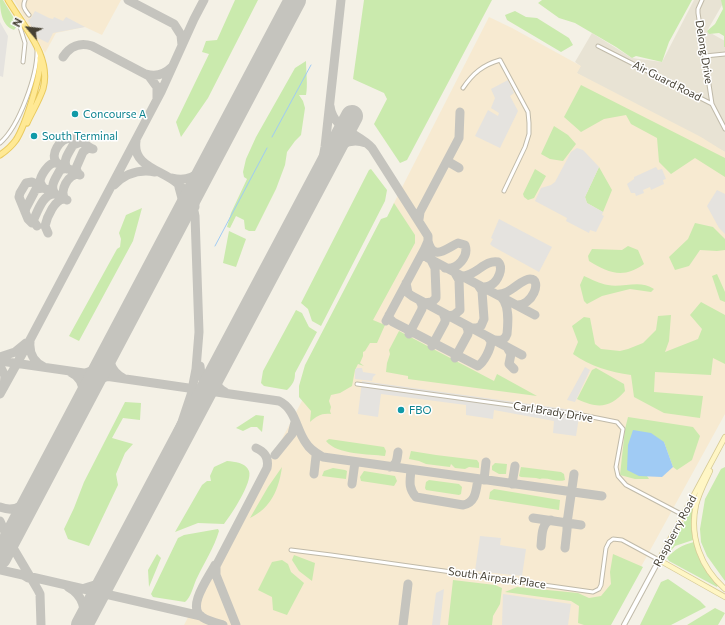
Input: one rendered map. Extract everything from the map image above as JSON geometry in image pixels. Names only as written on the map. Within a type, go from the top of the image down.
[{"type":"main road","points":[[8,0],[43,61],[44,81],[42,92],[27,123]]},
{"type":"main road","points":[[0,155],[11,146],[18,135],[33,96],[39,73],[40,62],[36,47]]},
{"type":"main road","name":"Raspberry Road","points":[[659,560],[725,437]]},
{"type":"main road","points":[[720,447],[699,495],[694,515],[694,531],[697,546],[704,564],[718,583],[725,588]]},
{"type":"main road","points":[[659,560],[725,596]]},
{"type":"street","points":[[25,0],[23,5],[29,15]]},
{"type":"street","name":"Delong Drive","points":[[702,0],[698,13],[712,104]]},
{"type":"street","points":[[16,13],[25,43],[23,62]]},
{"type":"street","name":"Air Guard Road","points":[[598,46],[712,104],[725,129]]},
{"type":"street","points":[[0,143],[10,131],[30,89],[36,67],[36,47]]},
{"type":"street","points":[[705,56],[725,54]]},
{"type":"street","points":[[463,88],[478,70],[488,64],[500,60],[528,112],[529,134],[525,147],[504,191]]},
{"type":"street","name":"Carl Brady Drive","points":[[357,384],[582,415],[617,422],[623,429],[616,467],[618,476],[626,485],[683,515]]},
{"type":"street","name":"South Airpark Place","points":[[291,550],[593,592],[599,589],[601,585],[606,548],[609,542],[613,539],[622,540],[659,560]]},
{"type":"street","name":"Raspberry Road","points":[[624,625],[659,560]]},
{"type":"shaded area","points":[[14,0],[121,0],[102,35],[85,27],[56,33],[45,53]]},
{"type":"shaded area","points":[[694,0],[725,0],[707,31],[725,41],[725,152],[576,73],[580,66],[575,62],[592,33],[632,58],[662,62]]},
{"type":"shaded area","points":[[35,11],[49,18],[53,19],[54,17],[63,21],[66,17],[85,27],[53,33],[48,43],[38,38],[28,20]]},
{"type":"shaded area","points":[[489,17],[581,66],[577,73],[701,137],[725,152],[725,414],[609,625],[184,625],[314,378],[351,352],[394,203]]},
{"type":"shaded area","points":[[0,22],[8,36],[3,77],[0,76]]},
{"type":"shaded area","points":[[508,80],[514,93],[510,96],[518,111],[500,148],[475,136],[488,110],[498,116],[499,113],[491,108],[495,98],[491,89]]},
{"type":"shaded area","points":[[577,148],[583,150],[599,167],[585,197],[587,203],[603,212],[602,215],[604,216],[596,232],[590,230],[589,233],[566,221],[567,218],[535,201],[541,188],[555,182],[571,152]]},
{"type":"shaded area","points":[[656,167],[658,170],[662,169],[666,179],[663,180],[664,184],[651,190],[650,187],[643,190],[644,193],[636,196],[635,193],[631,193],[627,184],[634,179],[634,177]]},
{"type":"shaded area","points":[[717,190],[725,194],[725,234],[719,228],[707,206]]},
{"type":"shaded area","points":[[499,219],[552,247],[539,272],[490,244]]},
{"type":"shaded area","points":[[585,367],[590,370],[575,402],[567,400]]},
{"type":"shaded area","points":[[357,368],[362,368],[363,372],[376,374],[372,381],[355,379],[355,370]]},
{"type":"shaded area","points":[[362,381],[580,411],[576,436],[553,433],[554,421],[494,410],[493,419],[466,415],[466,405],[381,394],[378,417],[358,414]]},
{"type":"shaded area","points":[[480,536],[501,538],[500,545],[526,549],[522,576],[475,571]]},
{"type":"shaded area","points":[[444,589],[440,625],[432,625],[436,593]]},
{"type":"shaded area","points":[[503,594],[571,604],[568,625],[502,625]]},
{"type":"green space","points":[[0,0],[3,0],[18,25],[14,30],[4,22],[2,18]]},
{"type":"green space","points":[[235,0],[258,0],[208,98],[181,137],[176,122],[209,54],[202,52],[206,41],[217,40]]},
{"type":"green space","points":[[364,0],[492,0],[407,160],[400,163],[374,124],[387,99],[384,93],[353,79]]},
{"type":"green space","points":[[542,0],[692,0],[669,42],[662,62],[636,56],[632,58],[575,23],[559,18],[538,3]]},
{"type":"green space","points":[[721,0],[725,0],[725,47],[724,36],[719,33],[709,34],[707,31],[715,24],[723,9]]},
{"type":"green space","points":[[515,11],[526,17],[537,18],[569,38],[573,45],[561,52],[507,20],[505,15]]},
{"type":"green space","points":[[306,61],[307,91],[306,95],[299,95],[305,108],[301,135],[287,152],[285,165],[276,189],[255,231],[245,229],[244,220],[236,216],[230,228],[227,227],[231,213],[247,179],[244,177],[243,172],[246,159],[256,137],[295,68]]},
{"type":"green space","points":[[581,85],[725,158],[725,177],[695,158],[671,174],[659,162],[657,138],[631,124],[626,115],[604,119],[581,132],[564,117]]},
{"type":"green space","points":[[554,126],[568,135],[576,144],[563,161],[550,159],[541,154]]},
{"type":"green space","points":[[599,167],[612,190],[603,212],[587,203],[585,197]]},
{"type":"green space","points":[[371,169],[387,190],[385,201],[321,326],[312,321],[308,309],[301,303],[369,170]]},
{"type":"green space","points":[[535,169],[546,176],[534,198],[528,200],[523,194]]},
{"type":"green space","points":[[394,203],[415,235],[415,243],[373,320],[385,325],[377,343],[370,343],[363,352],[360,363],[364,366],[358,364],[355,370],[352,386],[340,393],[331,395],[329,401],[331,414],[319,415],[310,422],[311,411],[299,397],[299,386],[305,365],[381,219],[387,217]]},
{"type":"green space","points":[[142,208],[133,241],[79,341],[69,336],[117,249],[120,247],[121,239],[119,233],[126,215]]},
{"type":"green space","points":[[695,223],[713,227],[725,239],[725,250],[700,250],[689,266],[675,270],[669,257],[688,239]]},
{"type":"green space","points":[[229,231],[246,239],[236,267],[223,263]]},
{"type":"green space","points":[[628,246],[638,250],[644,264],[630,272],[616,273],[603,269],[589,261],[588,256],[592,249],[622,250]]},
{"type":"green space","points":[[717,274],[725,292],[725,302],[720,300],[712,276]]},
{"type":"green space","points":[[584,276],[614,286],[637,284],[649,286],[654,289],[651,292],[630,289],[602,296],[587,304],[584,301],[580,285]]},
{"type":"green space","points":[[701,302],[725,315],[725,364],[713,358],[711,375],[655,372],[654,392],[703,396],[700,418],[664,413],[634,397],[631,375],[600,368],[573,354],[578,342],[572,326],[584,317],[590,318],[595,344],[601,349],[620,351],[643,343],[656,330],[658,316],[671,315],[669,341],[665,352],[698,339],[702,329],[690,315]]},
{"type":"green space","points":[[296,310],[302,313],[309,327],[317,332],[295,373],[295,378],[291,386],[287,390],[264,386],[261,383],[263,371]]},
{"type":"green space","points":[[399,331],[494,381],[497,374],[537,396],[408,379],[408,376],[386,372],[390,354],[389,350]]},
{"type":"green space","points":[[596,368],[624,384],[625,391],[609,404],[597,405],[577,399],[592,370]]},
{"type":"green space","points":[[125,402],[141,403],[140,420],[123,418],[112,438],[133,444],[125,453],[116,474],[118,485],[89,546],[68,539],[64,529],[84,482]]},
{"type":"green space","points":[[256,415],[264,416],[262,432],[257,427],[251,427],[243,431],[236,428]]},
{"type":"green space","points":[[628,417],[693,427],[700,436],[692,460],[677,470],[673,467],[664,442],[639,476],[647,476],[649,479],[635,479],[620,475],[625,429]]},
{"type":"green space","points":[[329,439],[384,447],[386,451],[385,456],[362,454],[338,449],[331,446],[326,441]]},
{"type":"green space","points":[[411,451],[477,460],[479,463],[479,468],[469,467],[465,469],[455,468],[451,464],[450,467],[426,464],[409,459]]},
{"type":"green space","points":[[227,461],[240,463],[245,466],[249,471],[249,476],[248,483],[241,498],[227,520],[224,524],[198,523],[175,532],[202,485],[207,481],[211,481],[210,476],[214,467]]},
{"type":"green space","points":[[495,463],[507,464],[506,474],[499,474],[492,470],[492,466]]},
{"type":"green space","points":[[282,467],[279,483],[273,497],[263,509],[250,518],[268,487]]},
{"type":"green space","points":[[521,467],[561,472],[564,474],[565,480],[559,481],[521,477],[519,476]]},
{"type":"green space","points":[[725,467],[725,581],[707,556],[701,542],[700,529],[705,499],[721,469]]},
{"type":"green space","points":[[333,468],[347,471],[346,479],[322,476],[324,471]]},
{"type":"green space","points":[[364,471],[395,476],[397,481],[394,486],[361,481],[360,477]]},
{"type":"green space","points":[[429,480],[459,484],[462,487],[461,494],[459,495],[426,490],[426,482]]},
{"type":"green space","points":[[494,489],[560,500],[559,510],[489,499],[490,492]]},
{"type":"green space","points":[[693,504],[691,523],[693,540],[675,546],[667,555]]},
{"type":"green space","points":[[218,529],[219,531],[214,543],[187,600],[185,602],[153,597],[151,594],[178,538],[184,535]]},
{"type":"green space","points":[[694,542],[700,560],[706,571],[718,585],[717,587],[669,561],[667,558],[679,548]]},
{"type":"green space","points":[[157,554],[161,558],[149,587],[148,570]]},
{"type":"green space","points":[[613,554],[643,567],[611,625],[584,625],[578,623],[579,606],[571,601],[505,592],[517,587],[578,593],[589,598],[601,596],[611,584],[610,572]]},
{"type":"green space","points":[[294,555],[315,563],[312,581],[299,571],[292,560]]},
{"type":"green space","points":[[282,560],[288,564],[291,572],[304,583],[287,615],[273,610],[272,597],[258,590],[272,562]]},
{"type":"green space","points":[[668,579],[700,601],[706,607],[671,625],[640,625],[661,582]]},
{"type":"green space","points":[[453,580],[495,585],[502,588],[500,604],[493,616],[492,625],[448,625]]},
{"type":"green space","points":[[715,608],[725,613],[718,625],[687,625]]},
{"type":"water","points":[[633,430],[651,433],[664,442],[673,467],[662,477],[639,476],[627,470],[628,445]]},
{"type":"waterway","points":[[272,137],[311,65]]},
{"type":"waterway","points":[[215,246],[267,148]]},
{"type":"taxiway","points":[[128,0],[174,24],[181,35],[182,45]]},
{"type":"taxiway","points":[[0,394],[161,92],[204,0]]},
{"type":"taxiway","points":[[316,183],[325,147],[341,0]]},
{"type":"taxiway","points":[[63,57],[69,50],[76,46],[83,44],[92,46],[149,76],[157,87],[157,99]]},
{"type":"taxiway","points":[[146,74],[160,75],[172,67]]},
{"type":"taxiway","points":[[330,106],[336,121],[372,148],[428,236],[428,241],[425,248],[386,321]]},
{"type":"taxiway","points":[[419,219],[420,212],[459,138],[460,112]]},
{"type":"taxiway","points":[[57,163],[54,156],[55,152],[60,144],[67,139],[76,139],[91,148]]},
{"type":"taxiway","points":[[136,141],[136,150],[139,157],[150,167],[172,179],[182,187],[190,198],[195,216],[199,332],[196,369],[191,395],[182,422],[151,494]]},
{"type":"taxiway","points":[[331,155],[338,147],[351,141],[366,143]]},
{"type":"taxiway","points":[[67,169],[65,163],[68,154],[73,145],[81,142]]},
{"type":"taxiway","points":[[78,174],[76,168],[83,152],[88,148],[93,149]]},
{"type":"taxiway","points":[[447,161],[459,168]]},
{"type":"taxiway","points":[[25,212],[36,189],[43,188],[40,179],[48,167],[55,163],[67,168]]},
{"type":"taxiway","points":[[172,178],[187,179],[195,175],[207,165]]},
{"type":"taxiway","points":[[37,226],[34,219],[45,199],[51,194],[55,194],[53,191],[53,185],[60,170],[67,168],[80,175]]},
{"type":"taxiway","points":[[114,185],[118,181],[133,173],[143,171],[155,172]]},
{"type":"taxiway","points":[[48,233],[45,226],[50,213],[58,202],[65,199],[63,192],[68,180],[79,174]]},
{"type":"taxiway","points":[[32,223],[28,219],[19,197],[26,183],[32,182],[67,200]]},
{"type":"taxiway","points":[[178,220],[183,202],[179,187]]},
{"type":"taxiway","points":[[195,207],[194,196],[196,187]]},
{"type":"taxiway","points":[[428,241],[433,251],[437,252],[441,252],[458,243],[465,245],[466,249],[464,258],[458,265],[445,268]]},
{"type":"taxiway","points":[[425,248],[425,255],[428,258],[535,315]]},
{"type":"taxiway","points":[[424,303],[432,302],[436,298],[435,268],[431,260]]},
{"type":"taxiway","points":[[461,276],[471,274],[489,263],[498,262],[500,265],[500,271],[496,281],[489,286],[481,287]]},
{"type":"taxiway","points":[[448,316],[454,315],[460,310],[459,280],[455,273]]},
{"type":"taxiway","points":[[496,294],[506,292],[526,280],[534,280],[536,283],[536,288],[531,298],[527,302],[516,305]]},
{"type":"taxiway","points":[[406,283],[408,293],[412,296],[522,355]]},
{"type":"taxiway","points":[[472,328],[481,326],[484,319],[482,291],[478,285]]},
{"type":"taxiway","points":[[495,340],[502,340],[507,334],[507,310],[504,300],[501,297]]},
{"type":"taxiway","points":[[409,334],[422,309],[420,301]]},
{"type":"taxiway","points":[[432,346],[445,322],[443,313]]},
{"type":"taxiway","points":[[389,315],[389,318],[393,322],[478,366],[485,358],[490,348],[491,341],[488,337]]},
{"type":"taxiway","points":[[455,358],[468,334],[466,325]]},
{"type":"taxiway","points":[[30,342],[30,350],[33,357],[37,363],[44,367]]},
{"type":"taxiway","points":[[0,357],[15,352],[26,343]]},
{"type":"taxiway","points":[[111,347],[111,365],[115,372],[123,378]]},
{"type":"taxiway","points":[[508,349],[511,354],[509,364],[514,369]]},
{"type":"taxiway","points":[[86,373],[96,369],[104,360]]},
{"type":"taxiway","points":[[0,361],[279,401],[289,409],[308,445],[313,451],[323,457],[602,496]]},
{"type":"taxiway","points":[[0,366],[5,376],[4,387]]},
{"type":"taxiway","points":[[200,366],[203,380],[213,390]]},
{"type":"taxiway","points":[[217,369],[217,385],[225,392]]},
{"type":"taxiway","points":[[70,372],[78,377],[82,384],[82,402]]},
{"type":"taxiway","points":[[89,389],[97,380],[106,377]]},
{"type":"taxiway","points":[[201,400],[208,393],[214,391]]},
{"type":"taxiway","points":[[275,455],[292,434],[295,422]]},
{"type":"taxiway","points":[[236,625],[216,575],[216,566],[267,468],[266,456],[262,451],[256,448]]},
{"type":"taxiway","points":[[390,467],[395,463],[398,452]]},
{"type":"taxiway","points":[[314,474],[316,456]]},
{"type":"taxiway","points":[[352,484],[355,462]]},
{"type":"taxiway","points":[[484,480],[486,462]]},
{"type":"taxiway","points":[[512,484],[515,466]]},
{"type":"taxiway","points":[[411,470],[411,487],[413,494],[416,497],[463,505],[471,502],[473,499],[476,492],[478,479]]},
{"type":"taxiway","points":[[565,548],[574,474]]},
{"type":"taxiway","points":[[0,507],[5,509],[20,507],[24,505],[34,494]]},
{"type":"taxiway","points":[[533,518],[581,525]]},
{"type":"taxiway","points":[[541,546],[545,524],[551,520]]},
{"type":"taxiway","points":[[0,521],[9,541],[40,594],[41,625]]},
{"type":"taxiway","points":[[4,551],[6,535]]},
{"type":"taxiway","points":[[215,565],[200,592],[196,606],[202,617],[209,621],[223,625]]},
{"type":"taxiway","points":[[0,570],[23,575],[28,578]]},
{"type":"taxiway","points":[[85,588],[98,584],[109,574]]},
{"type":"taxiway","points":[[23,575],[201,616]]},
{"type":"taxiway","points":[[403,625],[408,584]]},
{"type":"taxiway","points":[[68,587],[77,594],[84,608],[82,625]]},
{"type":"runway","points":[[0,558],[295,0]]},
{"type":"runway","points":[[82,625],[352,116]]},
{"type":"place","name":"Concourse A","points":[[75,114]]},
{"type":"place","name":"South Terminal","points":[[34,136]]},
{"type":"place","name":"FBO","points":[[401,410]]}]
